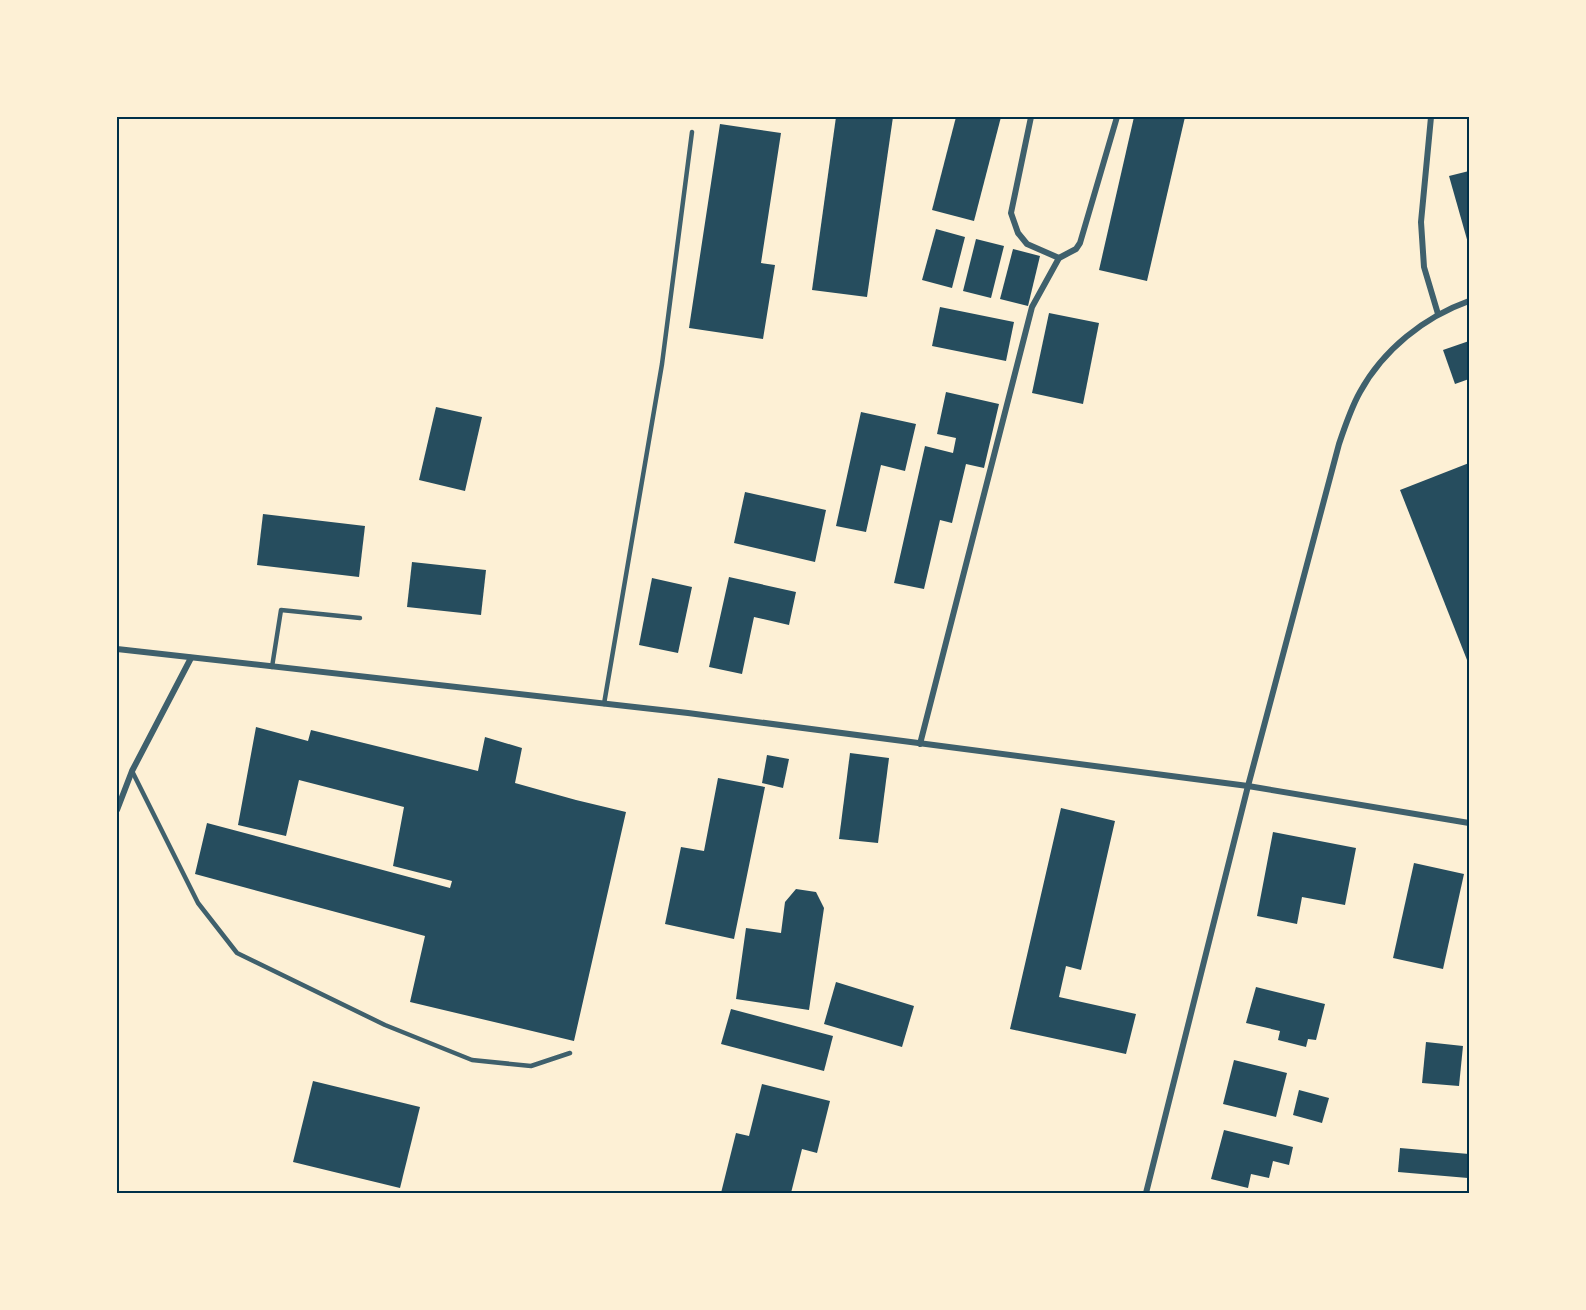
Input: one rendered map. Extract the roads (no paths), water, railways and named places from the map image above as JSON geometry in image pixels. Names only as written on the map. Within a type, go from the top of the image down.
[{"type":"street","points":[[1031,117],[1011,213],[1018,232],[1027,244],[1059,258]]},
{"type":"street","points":[[920,744],[1032,307],[1059,258],[1076,249],[1080,243],[1118,117]]},
{"type":"street","points":[[1431,117],[1421,222],[1424,267],[1438,314]]},
{"type":"street","points":[[1146,1193],[1248,786],[1339,444],[1350,413],[1371,374],[1408,335],[1438,314],[1469,301]]},
{"type":"street","points":[[117,649],[604,704],[1248,786],[1469,823]]},
{"type":"street","points":[[117,810],[132,771],[191,658]]},
{"type":"lane","points":[[604,704],[662,364],[692,132]]},
{"type":"lane","points":[[272,667],[281,610],[360,618]]},
{"type":"lane","points":[[132,771],[198,903],[237,953],[385,1025],[472,1060],[531,1066],[570,1053]]}]
